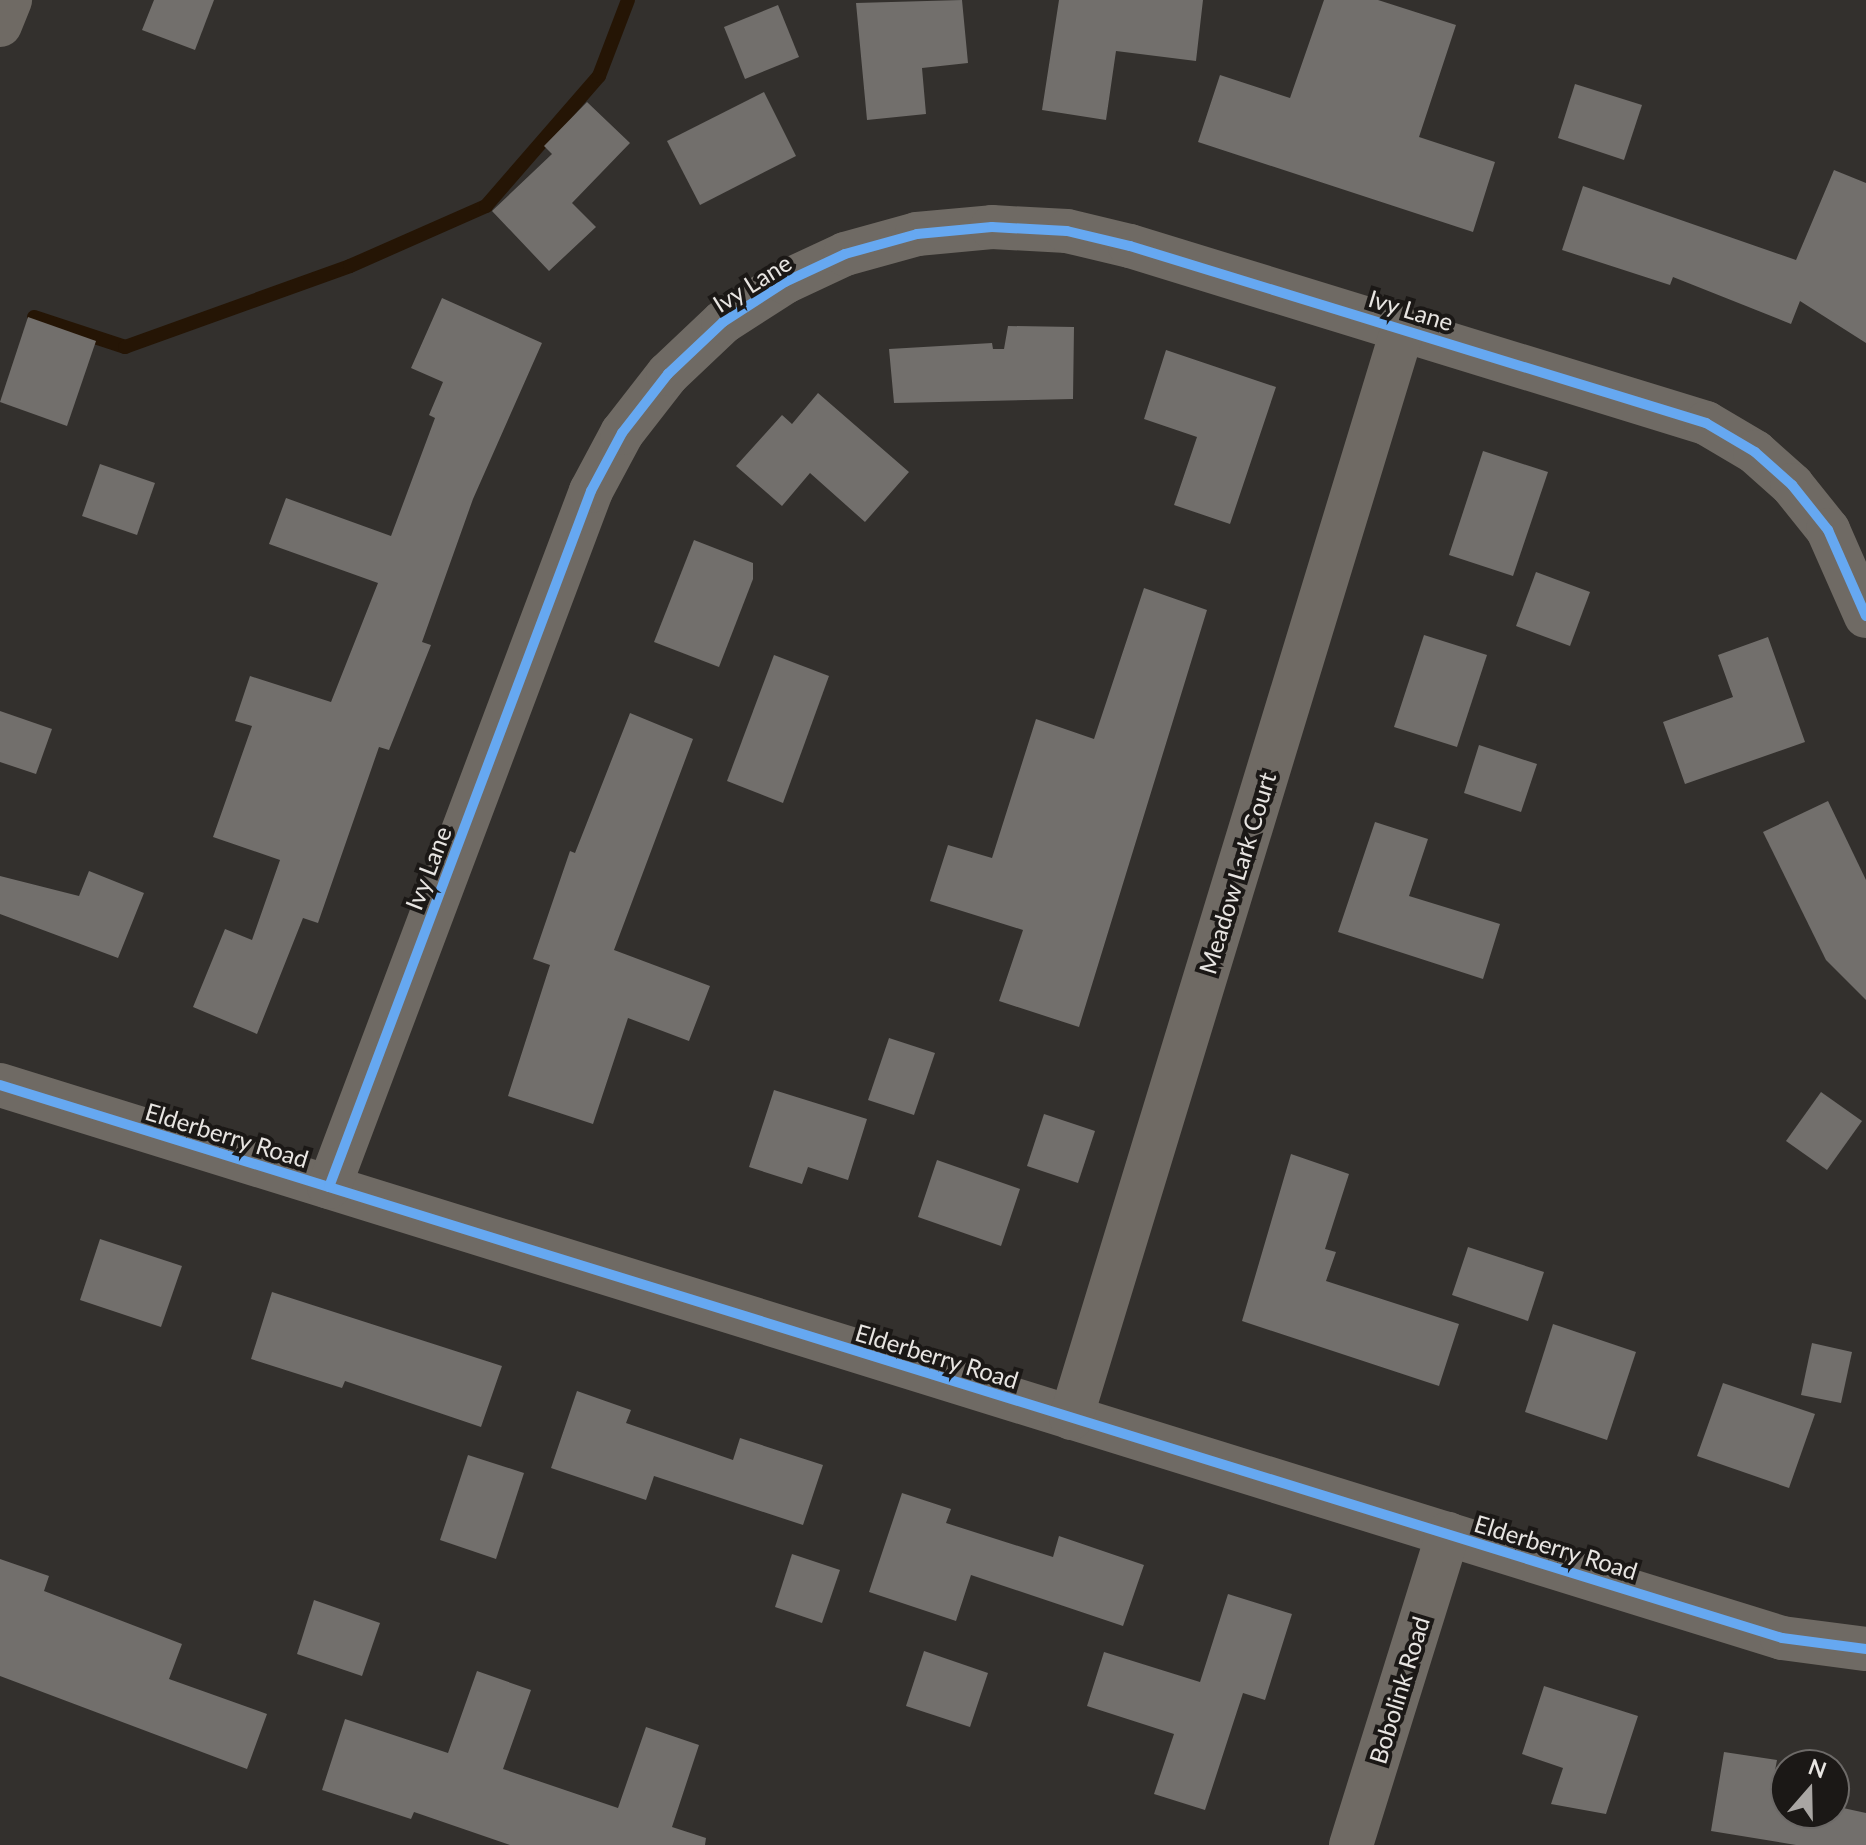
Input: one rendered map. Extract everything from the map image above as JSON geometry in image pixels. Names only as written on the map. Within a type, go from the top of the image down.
[{"type":"street","points":[[0,25],[10,0]]},
{"type":"street","name":"Ivy Lane","points":[[329,1187],[591,491],[622,433],[668,374],[723,322],[785,282],[845,254],[917,234],[992,227],[1067,231],[1130,246],[1403,328],[1706,423],[1755,452],[1792,485],[1828,530],[1866,616]]},
{"type":"street","name":"Meadow Lark Court","points":[[1071,1418],[1403,328]]},
{"type":"street","name":"Elderberry Road","points":[[0,1085],[1782,1638],[1866,1649]]},
{"type":"street","name":"Bobolink Road","points":[[1351,1845],[1448,1534]]},
{"type":"building","points":[[154,0],[214,0],[195,50],[142,30]]},
{"type":"building","points":[[962,0],[968,63],[922,68],[926,114],[867,120],[856,3]]},
{"type":"building","points":[[1059,0],[1203,0],[1196,61],[1116,51],[1106,120],[1042,110]]},
{"type":"building","points":[[1324,0],[1378,0],[1456,25],[1419,137],[1495,162],[1473,232],[1198,142],[1220,75],[1290,98]]},
{"type":"building","points":[[778,5],[799,57],[745,79],[724,27]]},
{"type":"building","points":[[1575,84],[1642,105],[1624,160],[1558,138]]},
{"type":"building","points":[[764,92],[796,156],[700,205],[667,141]]},
{"type":"building","points":[[587,102],[630,143],[572,203],[596,227],[549,271],[492,211],[552,154],[544,146]]},
{"type":"building","points":[[1834,170],[1866,183],[1866,343],[1800,301],[1791,324],[1673,277],[1670,285],[1562,250],[1583,186],[1796,260]]},
{"type":"building","points":[[442,298],[542,343],[473,499],[422,642],[431,645],[389,750],[379,747],[318,923],[303,918],[257,1034],[193,1007],[225,929],[252,940],[280,860],[213,837],[252,726],[235,721],[250,676],[331,702],[378,583],[269,544],[286,498],[391,536],[435,418],[429,415],[443,382],[411,368]]},
{"type":"building","points":[[28,317],[96,341],[67,426],[0,402]]},
{"type":"building","points":[[1008,326],[1074,327],[1073,399],[894,403],[889,349],[992,343],[993,349],[1004,349]]},
{"type":"building","points":[[1166,350],[1276,387],[1230,524],[1174,505],[1197,437],[1144,419]]},
{"type":"building","points":[[818,393],[909,472],[865,522],[810,473],[782,506],[736,466],[782,415],[792,424]]},
{"type":"building","points":[[1483,451],[1548,472],[1513,576],[1449,555]]},
{"type":"building","points":[[100,464],[155,483],[137,535],[82,516]]},
{"type":"building","points":[[694,540],[753,563],[753,579],[719,667],[654,642]]},
{"type":"building","points":[[1536,572],[1590,592],[1570,646],[1516,626]]},
{"type":"building","points":[[1144,588],[1207,610],[1079,1027],[999,1001],[1023,930],[930,901],[948,845],[992,858],[1036,719],[1094,739]]},
{"type":"building","points":[[1424,635],[1487,655],[1457,747],[1394,727]]},
{"type":"building","points":[[1768,637],[1805,742],[1685,784],[1663,722],[1733,697],[1718,655]]},
{"type":"building","points":[[774,655],[829,676],[783,803],[727,781]]},
{"type":"building","points":[[0,711],[52,729],[36,774],[0,762]]},
{"type":"building","points":[[630,713],[693,739],[614,950],[710,986],[689,1041],[628,1018],[593,1124],[508,1096],[550,965],[533,959],[570,851],[575,853]]},
{"type":"building","points":[[1479,745],[1537,764],[1521,812],[1464,793]]},
{"type":"building","points":[[1828,801],[1866,880],[1866,1000],[1826,960],[1763,832]]},
{"type":"building","points":[[1375,822],[1428,839],[1409,896],[1500,924],[1483,979],[1338,932]]},
{"type":"building","points":[[89,871],[144,893],[118,958],[0,914],[0,876],[79,896]]},
{"type":"building","points":[[889,1038],[935,1053],[914,1115],[868,1100]]},
{"type":"building","points":[[774,1090],[867,1119],[848,1180],[808,1167],[802,1184],[749,1167]]},
{"type":"building","points":[[1821,1092],[1862,1121],[1827,1170],[1786,1141]]},
{"type":"building","points":[[1044,1114],[1095,1131],[1078,1183],[1027,1166]]},
{"type":"building","points":[[1291,1154],[1349,1174],[1325,1249],[1336,1252],[1326,1281],[1459,1324],[1439,1386],[1242,1321]]},
{"type":"building","points":[[937,1160],[1020,1189],[1001,1246],[918,1217]]},
{"type":"building","points":[[100,1239],[182,1266],[161,1327],[80,1300]]},
{"type":"building","points":[[1468,1247],[1544,1272],[1528,1321],[1452,1295]]},
{"type":"building","points":[[272,1292],[502,1366],[481,1427],[345,1381],[342,1388],[251,1359]]},
{"type":"building","points":[[1553,1324],[1636,1352],[1607,1440],[1525,1412]]},
{"type":"building","points":[[1812,1343],[1852,1352],[1841,1403],[1801,1395]]},
{"type":"building","points":[[1723,1383],[1815,1414],[1789,1488],[1697,1456]]},
{"type":"building","points":[[577,1391],[631,1410],[626,1423],[733,1460],[740,1438],[823,1465],[803,1525],[654,1476],[646,1500],[551,1468]]},
{"type":"building","points":[[468,1455],[524,1473],[496,1559],[440,1540]]},
{"type":"building","points":[[902,1493],[951,1509],[946,1523],[1053,1557],[1059,1536],[1144,1565],[1123,1626],[971,1575],[956,1621],[869,1592]]},
{"type":"building","points":[[792,1554],[840,1570],[822,1623],[775,1607]]},
{"type":"building","points":[[0,1559],[49,1576],[44,1591],[182,1644],[169,1679],[267,1714],[247,1769],[0,1676]]},
{"type":"building","points":[[1228,1594],[1292,1614],[1265,1700],[1243,1693],[1205,1810],[1154,1794],[1174,1734],[1087,1706],[1104,1652],[1200,1682]]},
{"type":"building","points":[[314,1600],[380,1623],[362,1676],[297,1654]]},
{"type":"building","points":[[924,1651],[988,1673],[970,1727],[906,1706]]},
{"type":"building","points":[[477,1671],[531,1690],[503,1769],[618,1808],[646,1727],[699,1745],[672,1827],[706,1838],[705,1845],[510,1845],[414,1812],[411,1819],[322,1790],[345,1719],[448,1753]]},
{"type":"building","points":[[1544,1686],[1638,1716],[1606,1814],[1551,1804],[1563,1768],[1522,1754]]},
{"type":"building","points":[[1724,1752],[1770,1759],[1770,1829],[1850,1829],[1850,1810],[1866,1813],[1866,1845],[1796,1845],[1711,1831]]},
{"type":"waterway","points":[[34,317],[125,347],[350,266],[486,206],[599,76],[628,0]]},
{"type":"cycle path","points":[[329,1187],[591,491],[622,433],[668,374],[723,322],[785,282],[845,254],[917,234],[992,227],[1067,231],[1130,246],[1706,423],[1755,452],[1792,485],[1828,530],[1866,616]]},
{"type":"cycle path","points":[[0,1085],[1782,1638],[1866,1649]]}]
